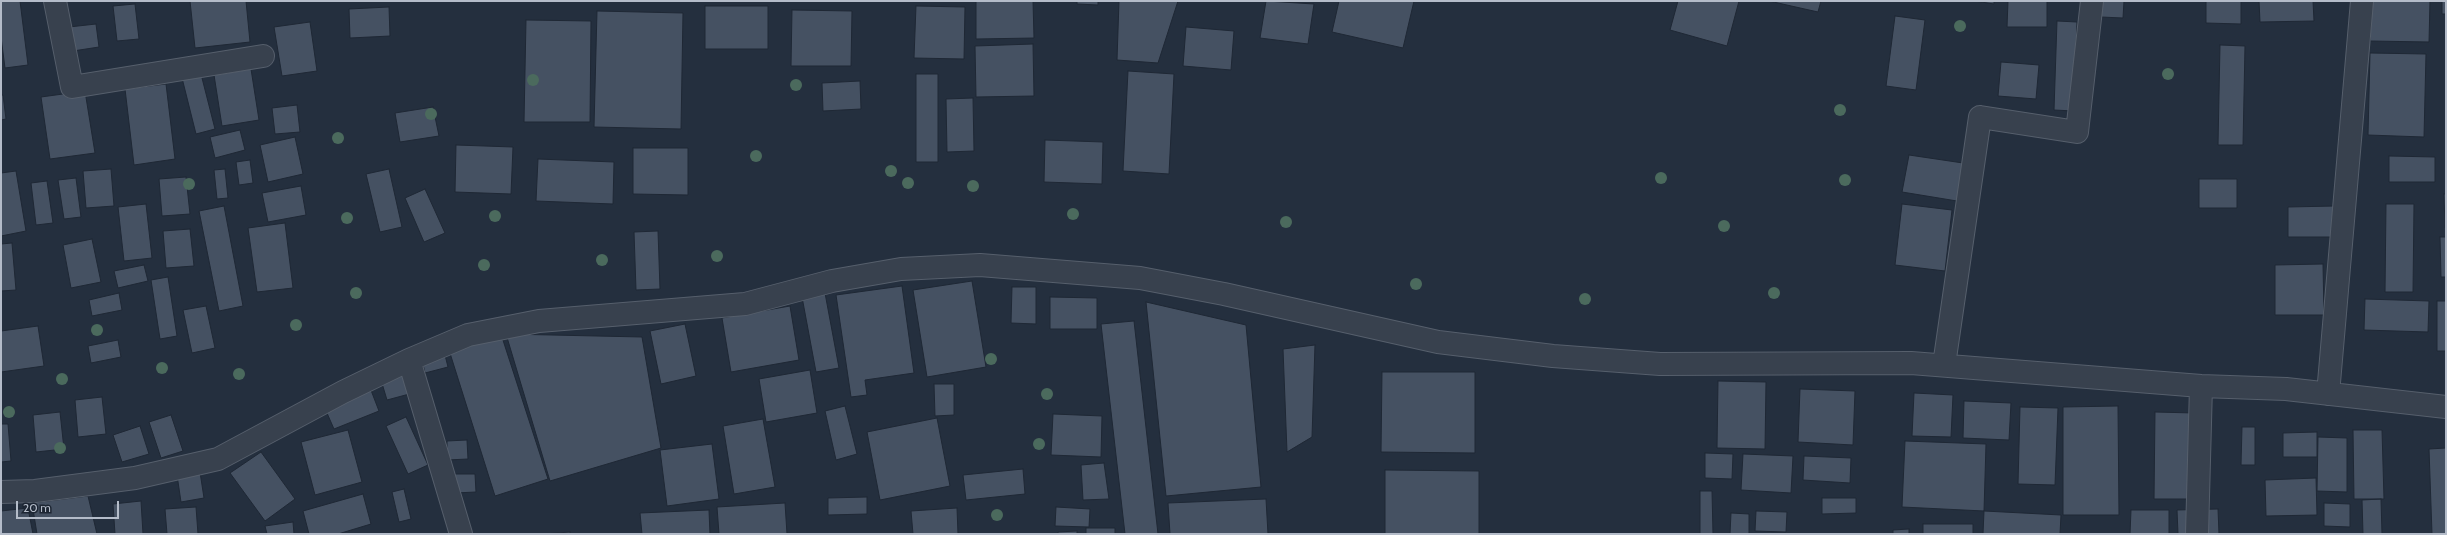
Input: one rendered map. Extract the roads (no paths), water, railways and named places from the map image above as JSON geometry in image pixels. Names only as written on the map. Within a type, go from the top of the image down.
[{"type":"street","points":[[55,1],[72,87],[263,56]]},
{"type":"street","points":[[1944,365],[1980,117],[2077,132],[2092,1]]},
{"type":"street","points":[[2328,394],[2349,173],[2362,1]]},
{"type":"street","points":[[1,492],[35,491],[135,478],[218,459],[343,392],[409,360],[468,335],[539,321],[745,304],[832,281],[893,271],[980,265],[1140,278],[1224,294],[1438,342],[1553,356],[1660,364],[1911,363],[2201,386],[2286,390],[2446,407]]},
{"type":"street","points":[[409,360],[461,534]]},
{"type":"street","points":[[2197,534],[2201,386]]}]
